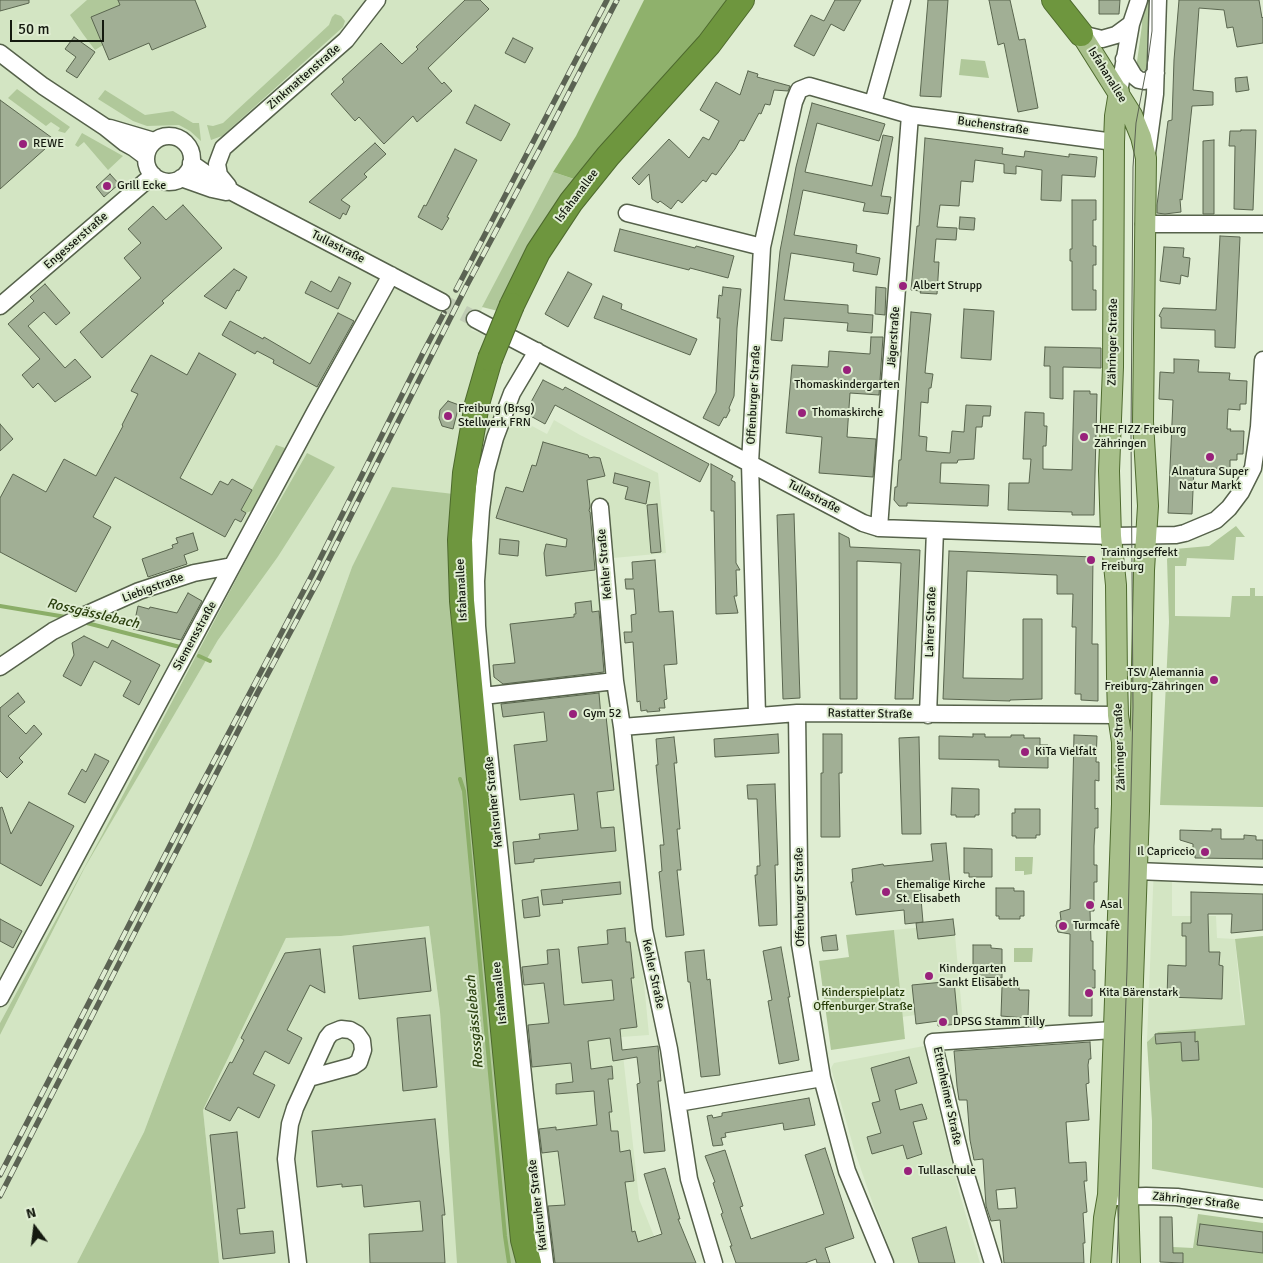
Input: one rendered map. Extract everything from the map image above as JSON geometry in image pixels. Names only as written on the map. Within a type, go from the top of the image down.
[{"type":"highway","name":"Isfahanallee","points":[[529,1263],[522,1230],[461,594],[461,517],[465,473],[477,404],[490,359],[512,305],[538,252],[571,202],[608,156],[709,44],[742,0]]},
{"type":"highway","name":"Isfahanallee","points":[[1054,0],[1081,34]]},
{"type":"main road","name":"Isfahanallee","points":[[1081,34],[1119,92],[1136,123],[1146,158]]},
{"type":"main road","name":"Zähringer Straße","points":[[1101,1263],[1104,1218],[1108,1195],[1122,804],[1122,742],[1118,715],[1116,585],[1111,536],[1109,471],[1113,367],[1114,142],[1115,116],[1119,92]]},
{"type":"main road","name":"Zähringer Straße","points":[[1130,1263],[1128,1197],[1148,506],[1143,396],[1146,158]]},
{"type":"street","name":"Zinkmattenstraße","points":[[191,160],[223,148],[346,40],[377,0]]},
{"type":"street","points":[[873,103],[902,0]]},
{"type":"street","name":"Zähringer Straße","points":[[1119,92],[1131,24],[1138,0]]},
{"type":"street","name":"Zähringer Straße","points":[[1146,158],[1155,94],[1158,0]]},
{"type":"street","points":[[1081,34],[1102,38],[1116,35],[1131,24]]},
{"type":"street","name":"Tullastraße","points":[[0,52],[44,86],[146,157]]},
{"type":"street","points":[[1124,60],[1134,76],[1139,80],[1149,80],[1156,73]]},
{"type":"street","name":"Buchenstraße","points":[[809,86],[910,115],[1114,142]]},
{"type":"street","name":"Offenburger Straße","points":[[757,715],[750,462],[762,246],[794,102],[799,90],[809,86]]},
{"type":"street","name":"Jägerstraße","points":[[879,528],[910,115]]},
{"type":"street","name":"Tullastraße","points":[[105,127],[154,141],[166,136],[176,137],[187,144],[191,160],[234,193],[442,302]]},
{"type":"street","points":[[153,175],[148,169],[146,157],[148,148],[154,141]]},
{"type":"street","points":[[223,148],[218,164],[219,175],[234,193]]},
{"type":"street","points":[[181,178],[186,173],[191,160]]},
{"type":"street","name":"Tullastraße","points":[[153,175],[158,179],[168,181],[181,178],[212,189],[234,193]]},
{"type":"street","name":"Engesserstraße","points":[[0,306],[153,175]]},
{"type":"street","points":[[627,213],[762,246]]},
{"type":"street","points":[[1144,224],[1263,224]]},
{"type":"street","name":"Siemensstraße","points":[[0,998],[391,275]]},
{"type":"street","name":"Tullastraße","points":[[513,339],[863,523],[879,528],[1111,536],[1176,535],[1202,527],[1216,520],[1229,508],[1242,492],[1253,468],[1257,447],[1263,360]]},
{"type":"street","name":"Karlsruher Straße","points":[[537,351],[512,393],[496,438],[485,481],[476,581],[477,626],[483,696],[525,1094],[545,1263]]},
{"type":"street","name":"Kehler Straße","points":[[600,507],[615,681],[622,727],[644,930],[670,1049],[689,1179],[714,1263]]},
{"type":"street","name":"Lahrer Straße","points":[[928,715],[935,530]]},
{"type":"street","name":"Liebigstraße","points":[[0,668],[53,631],[139,591],[194,574],[232,566]]},
{"type":"street","points":[[483,696],[615,681]]},
{"type":"street","name":"Offenburger Straße","points":[[797,713],[800,944],[822,1078],[848,1171],[885,1263]]},
{"type":"street","name":"Rastatter Straße","points":[[622,727],[797,713],[1118,715]]},
{"type":"street","points":[[1136,871],[1263,876]]},
{"type":"street","name":"Ettenheimer Straße","points":[[993,1263],[962,1162],[932,1042],[1114,1030]]},
{"type":"street","points":[[298,1263],[286,1159],[294,1108],[309,1078]]},
{"type":"street","points":[[678,1102],[822,1078]]},
{"type":"street","name":"Zähringer Straße","points":[[1108,1195],[1176,1197],[1263,1209]]},
{"type":"shaded area","points":[[0,0],[644,0],[576,137],[553,172],[471,330],[487,335],[470,384],[457,446],[454,494],[410,490],[352,567],[251,848],[144,1132],[77,1263],[0,1263],[0,1035],[76,885],[0,1023]],"holes":[[[307,453],[277,558],[218,640],[94,851],[249,554]]]},
{"type":"shaded area","points":[[487,402],[547,434],[554,420],[580,435],[658,473],[666,553],[603,559],[649,1035],[621,1037],[639,1199],[665,1263],[537,1263],[471,502]]},
{"type":"shaded area","points":[[1154,865],[1172,866],[1172,916],[1216,916],[1217,938],[1235,939],[1241,1006],[1245,1025],[1158,1032],[1147,1042]]},
{"type":"shaded area","name":"Kindergarten Sankt Elisabeth","points":[[954,924],[963,1023],[938,1026],[937,1021],[916,1024],[915,1015],[902,1017],[894,930]]},
{"type":"shaded area","points":[[429,926],[440,1012],[451,1162],[465,1263],[219,1263],[203,1110],[286,938],[341,936]]},
{"type":"shaded area","name":"Tullaschule","points":[[924,1046],[959,1192],[980,1263],[895,1263],[854,1149],[831,1068],[834,1063]]},
{"type":"green space","points":[[87,0],[118,0],[120,5],[103,45],[95,50],[70,15]]},
{"type":"green space","points":[[644,0],[731,0],[577,180],[553,172],[576,136]]},
{"type":"green space","points":[[1143,0],[1154,0],[1148,71],[1136,69],[1142,25]]},
{"type":"green space","points":[[335,14],[341,16],[345,21],[343,27],[222,136],[211,140],[207,125],[213,126],[223,123],[329,25]]},
{"type":"green space","points":[[961,59],[985,61],[989,78],[959,75]]},
{"type":"green space","points":[[17,89],[70,127],[65,133],[58,131],[60,128],[51,122],[46,126],[8,98]]},
{"type":"green space","points":[[105,90],[145,115],[173,111],[193,123],[199,123],[201,141],[190,131],[179,125],[147,126],[133,121],[98,99]]},
{"type":"green space","points":[[82,133],[123,156],[108,170],[84,142],[78,147],[75,145]]},
{"type":"green space","points":[[553,172],[577,180],[498,311],[482,307]]},
{"type":"green space","points":[[276,445],[285,448],[251,511],[246,513],[241,510]]},
{"type":"green space","points":[[307,453],[335,467],[277,558],[218,640],[85,867],[0,1035],[0,1023],[102,835],[251,551]]},
{"type":"green space","points":[[392,487],[454,494],[519,1263],[457,1263],[440,1012],[429,926],[341,936],[286,938],[203,1110],[219,1263],[77,1263],[144,1132],[251,848],[352,567]]},
{"type":"green space","name":"TSV Alemannia Freiburg-Zähringen","points":[[1236,526],[1245,537],[1236,537],[1234,560],[1187,558],[1186,566],[1175,566],[1175,616],[1230,617],[1232,596],[1250,596],[1250,588],[1255,588],[1255,596],[1263,596],[1263,807],[1160,805],[1169,622],[1167,559],[1175,549],[1209,546]]},
{"type":"green space","points":[[1015,857],[1033,857],[1032,874],[1024,875],[1024,871],[1015,871]]},
{"type":"green space","name":"Kinderspielplatz Offenburger Straße","points":[[894,930],[905,1039],[831,1050],[819,961],[849,957],[846,935]]},
{"type":"green space","points":[[1263,936],[1263,1188],[1152,1169],[1152,1121],[1147,1042],[1158,1032],[1245,1025],[1235,939]]},
{"type":"green space","points":[[1014,948],[1033,948],[1032,962],[1014,962]]},
{"type":"green space","points":[[1198,1214],[1263,1223],[1263,1263],[1183,1263],[1183,1253],[1173,1253],[1173,1247],[1193,1248]]},
{"type":"building","points":[[0,0],[29,0],[29,3],[0,11]]},
{"type":"building","points":[[118,0],[195,0],[206,27],[152,50],[149,43],[109,60],[91,17],[120,5]]},
{"type":"building","points":[[465,0],[480,0],[489,9],[428,68],[442,84],[444,82],[452,91],[417,122],[413,116],[384,144],[359,117],[355,121],[331,94],[344,82],[342,79],[381,43],[402,64],[418,49],[416,47]]},
{"type":"building","points":[[835,0],[861,0],[844,31],[831,24],[814,56],[794,46],[811,15],[824,21]]},
{"type":"building","points":[[928,0],[948,0],[941,97],[920,96]]},
{"type":"building","points":[[989,0],[1010,0],[1019,40],[1025,39],[1038,108],[1018,112],[1004,43],[998,45]]},
{"type":"building","points":[[1099,0],[1120,0],[1119,14],[1099,14]]},
{"type":"building","points":[[1179,0],[1259,0],[1263,17],[1263,43],[1237,47],[1233,27],[1227,28],[1224,10],[1199,8],[1193,90],[1213,92],[1213,105],[1192,106],[1182,200],[1180,199],[1181,212],[1165,214],[1157,213],[1157,205],[1168,121],[1172,120]]},
{"type":"building","points":[[74,37],[95,52],[77,78],[66,71],[76,57],[65,49]]},
{"type":"building","points":[[513,38],[533,48],[525,63],[505,53]]},
{"type":"building","points":[[748,71],[758,74],[757,77],[790,86],[788,91],[774,90],[770,105],[765,104],[744,141],[740,140],[716,175],[712,173],[706,182],[703,180],[682,203],[678,200],[671,209],[660,201],[658,203],[652,199],[649,174],[639,185],[632,178],[669,139],[689,158],[703,137],[709,140],[719,121],[700,110],[716,82],[740,95]]},
{"type":"building","points":[[1247,77],[1249,90],[1236,92],[1235,78]]},
{"type":"building","name":"REWE","points":[[0,100],[55,140],[0,189]]},
{"type":"building","points":[[812,103],[885,124],[879,141],[817,123],[805,172],[872,186],[883,135],[893,137],[881,196],[891,197],[888,214],[863,211],[865,203],[803,190],[794,235],[857,245],[856,253],[880,258],[877,275],[853,271],[854,263],[791,253],[784,300],[848,305],[848,313],[873,315],[872,333],[847,331],[848,323],[784,318],[782,341],[771,340],[780,251],[796,167]]},
{"type":"building","points":[[475,105],[510,124],[501,141],[466,123]]},
{"type":"building","points":[[1256,130],[1253,210],[1234,209],[1235,146],[1229,146],[1230,131]]},
{"type":"building","points":[[925,138],[1003,148],[1002,154],[1024,157],[1025,151],[1069,157],[1069,154],[1097,157],[1095,177],[1062,175],[1061,201],[1041,200],[1042,170],[1016,166],[1016,174],[1004,173],[1004,164],[975,160],[973,182],[961,181],[959,206],[940,205],[937,227],[957,228],[956,240],[936,239],[934,262],[939,262],[937,294],[920,293],[921,291],[911,290],[917,226],[919,226]]},
{"type":"building","points":[[1214,140],[1214,214],[1203,214],[1203,141]]},
{"type":"building","points":[[375,143],[386,154],[364,174],[367,177],[341,200],[350,206],[346,215],[343,213],[340,219],[309,202]]},
{"type":"building","points":[[455,149],[477,160],[442,230],[418,217],[424,205],[426,206]]},
{"type":"building","name":"Grill Ecke","points":[[110,174],[119,184],[104,197],[96,187]]},
{"type":"building","points":[[1072,200],[1096,200],[1096,220],[1093,220],[1093,246],[1096,246],[1096,265],[1093,265],[1093,290],[1096,290],[1096,310],[1072,310],[1072,261],[1070,261],[1070,249],[1072,249]]},
{"type":"building","points":[[183,205],[222,248],[102,358],[80,332],[141,278],[124,258],[141,243],[128,229],[153,206],[166,220]]},
{"type":"building","points":[[960,217],[975,218],[974,230],[959,229]]},
{"type":"building","points":[[620,229],[734,256],[728,278],[614,251]]},
{"type":"building","points":[[1220,236],[1240,237],[1235,348],[1215,347],[1215,330],[1161,328],[1161,317],[1159,316],[1163,308],[1216,310]]},
{"type":"building","points":[[1164,247],[1184,248],[1183,257],[1190,258],[1188,277],[1181,275],[1180,284],[1160,281]]},
{"type":"building","points":[[234,269],[247,277],[226,309],[204,296]]},
{"type":"building","points":[[568,272],[592,284],[568,327],[545,314]]},
{"type":"building","points":[[339,277],[351,283],[338,309],[305,293],[311,281],[331,292]]},
{"type":"building","points":[[45,284],[70,313],[56,325],[44,312],[28,326],[65,368],[75,359],[91,377],[55,402],[38,383],[33,388],[22,375],[40,359],[8,324],[34,301],[30,297]]},
{"type":"building","points":[[723,287],[741,289],[734,396],[726,418],[724,417],[719,426],[703,418],[716,392],[720,318],[717,318],[719,295],[722,296]]},
{"type":"building","points":[[876,287],[886,288],[885,315],[875,314]]},
{"type":"building","points":[[603,296],[622,304],[621,309],[697,339],[690,355],[594,318]]},
{"type":"building","points":[[964,309],[994,311],[991,360],[961,358]]},
{"type":"building","points":[[911,312],[931,314],[925,373],[933,374],[931,388],[929,388],[928,403],[921,402],[919,436],[927,437],[926,451],[950,453],[952,431],[964,432],[966,405],[991,406],[990,416],[983,416],[982,427],[976,427],[974,459],[958,460],[957,463],[941,463],[940,483],[989,485],[988,506],[907,503],[907,506],[899,506],[894,500],[899,460],[901,460]]},
{"type":"building","points":[[338,313],[354,321],[317,387],[273,363],[274,360],[257,351],[255,354],[222,335],[230,321],[263,339],[264,337],[310,364]]},
{"type":"building","points":[[871,337],[883,337],[879,395],[850,393],[847,437],[876,439],[873,477],[819,473],[822,437],[786,433],[792,365],[828,367],[829,351],[870,354]]},
{"type":"building","points":[[1045,347],[1101,348],[1101,368],[1063,367],[1063,399],[1050,398],[1050,366],[1044,366]]},
{"type":"building","points":[[199,353],[236,374],[180,478],[212,495],[220,481],[228,485],[232,479],[252,490],[241,510],[246,513],[241,522],[235,519],[225,537],[115,477],[93,517],[111,527],[76,592],[0,552],[0,498],[13,474],[46,492],[64,459],[96,476],[138,394],[131,391],[151,355],[187,375]]},
{"type":"building","points":[[1174,359],[1199,360],[1198,372],[1230,373],[1229,380],[1247,381],[1246,404],[1240,404],[1240,410],[1228,409],[1227,429],[1231,429],[1230,431],[1244,431],[1243,454],[1237,454],[1237,460],[1230,460],[1230,469],[1194,467],[1192,514],[1168,513],[1173,400],[1159,399],[1160,372],[1174,373]]},
{"type":"building","points":[[543,380],[563,390],[565,387],[709,464],[700,482],[555,405],[545,424],[525,413]]},
{"type":"building","points":[[1074,391],[1090,391],[1090,394],[1097,394],[1094,515],[1072,515],[1072,512],[1008,510],[1009,483],[1029,483],[1031,459],[1023,459],[1025,412],[1044,413],[1044,426],[1047,426],[1046,446],[1043,446],[1043,469],[1072,470]]},
{"type":"building","name":"Freiburg (Brsg) Stellwerk FRN","points":[[448,401],[459,405],[453,429],[442,426],[439,418],[440,410]]},
{"type":"building","points":[[0,424],[13,439],[0,451]]},
{"type":"building","points":[[543,442],[588,455],[589,458],[600,458],[605,476],[587,480],[595,570],[546,576],[544,553],[546,544],[566,547],[567,539],[496,518],[506,487],[523,492],[532,465],[536,466]]},
{"type":"building","points":[[711,464],[733,476],[731,480],[735,482],[736,563],[740,570],[736,570],[737,596],[734,596],[738,613],[716,614],[714,511],[711,511]]},
{"type":"building","points":[[615,473],[650,482],[646,504],[625,499],[628,487],[613,483]]},
{"type":"building","points":[[657,504],[661,552],[651,553],[647,505]]},
{"type":"building","points":[[794,514],[800,698],[783,699],[777,515]]},
{"type":"building","points":[[193,533],[198,550],[184,555],[187,564],[148,577],[142,559],[173,548],[172,545],[178,543],[176,538]]},
{"type":"building","points":[[839,533],[849,538],[850,547],[920,550],[913,699],[895,699],[901,563],[857,561],[857,699],[840,699]]},
{"type":"building","points":[[500,539],[519,541],[518,556],[499,554]]},
{"type":"building","points":[[949,551],[1093,557],[1092,644],[1098,644],[1098,701],[1081,700],[1081,694],[1075,694],[1076,627],[1072,627],[1073,594],[1057,594],[1057,575],[967,571],[963,678],[1023,679],[1023,619],[1042,619],[1042,699],[1010,701],[943,699]]},
{"type":"building","points":[[655,560],[659,612],[673,611],[677,664],[664,665],[667,699],[664,700],[665,708],[659,708],[660,711],[647,712],[647,710],[641,711],[640,701],[637,702],[633,642],[625,643],[624,632],[632,632],[631,615],[636,614],[634,589],[626,589],[625,579],[633,579],[632,562]]},
{"type":"building","points":[[188,593],[202,601],[181,640],[133,629],[138,606],[177,613]]},
{"type":"building","points":[[591,601],[592,612],[599,611],[604,672],[503,684],[494,677],[493,665],[515,663],[510,624],[574,617],[574,614],[576,614],[575,603]]},
{"type":"building","points":[[84,636],[108,648],[112,640],[160,665],[139,705],[123,696],[131,681],[94,661],[81,686],[63,676],[74,655],[72,643]]},
{"type":"building","points":[[18,693],[25,702],[8,716],[26,734],[34,725],[42,734],[19,758],[23,762],[7,778],[0,771],[0,708]]},
{"type":"building","points":[[599,693],[601,717],[606,716],[614,790],[597,792],[601,828],[614,827],[616,851],[534,859],[534,862],[515,864],[513,842],[540,839],[539,834],[578,830],[574,794],[520,800],[514,745],[547,741],[544,712],[503,717],[501,704]]},
{"type":"building","points":[[778,734],[779,753],[715,757],[714,739]]},
{"type":"building","points":[[823,734],[842,734],[842,773],[839,773],[840,837],[821,837]]},
{"type":"building","points":[[973,734],[985,734],[985,737],[1024,735],[1024,738],[1040,738],[1040,745],[1048,745],[1048,768],[999,767],[999,760],[939,759],[939,736],[973,737]]},
{"type":"building","points":[[1074,735],[1097,736],[1096,762],[1099,762],[1099,781],[1095,780],[1095,809],[1098,808],[1098,828],[1095,828],[1094,865],[1097,865],[1097,882],[1094,882],[1094,911],[1090,911],[1093,970],[1095,970],[1095,988],[1092,988],[1092,1016],[1069,1016],[1070,934],[1058,932],[1056,926],[1057,921],[1061,920],[1060,912],[1070,909]]},
{"type":"building","points":[[674,737],[677,763],[674,763],[680,829],[677,829],[681,870],[677,870],[684,935],[666,937],[659,872],[662,871],[660,845],[664,845],[656,765],[658,765],[656,739]]},
{"type":"building","points":[[919,737],[921,834],[902,834],[899,738]]},
{"type":"building","points":[[95,754],[109,761],[85,803],[68,794],[82,769],[86,772]]},
{"type":"building","points":[[775,784],[778,865],[775,865],[777,925],[759,926],[755,875],[757,875],[757,866],[760,866],[757,799],[748,799],[747,785]]},
{"type":"building","points":[[952,788],[979,789],[979,815],[975,815],[975,817],[956,817],[956,815],[951,815]]},
{"type":"building","points":[[29,802],[74,826],[41,886],[0,863],[0,808],[2,807],[11,834]]},
{"type":"building","points":[[1015,809],[1040,809],[1040,835],[1036,835],[1036,838],[1016,838],[1016,836],[1012,836],[1012,813],[1015,813]]},
{"type":"building","points":[[1212,829],[1221,829],[1221,839],[1244,839],[1244,835],[1256,836],[1256,840],[1263,840],[1263,859],[1195,858],[1193,844],[1180,840],[1180,830],[1212,831]]},
{"type":"building","name":"Ehemalige Kirche St. Elisabeth","points":[[946,843],[950,884],[920,887],[923,922],[905,924],[904,910],[856,915],[851,882],[853,882],[852,869],[883,864],[884,866],[933,861],[931,844]]},
{"type":"building","points":[[964,848],[992,849],[992,877],[969,877],[969,873],[964,873]]},
{"type":"building","points":[[620,882],[621,894],[562,900],[563,903],[543,905],[541,890]]},
{"type":"building","points":[[996,888],[1014,888],[1014,891],[1024,891],[1024,916],[1020,916],[1020,919],[999,919],[999,916],[996,916]]},
{"type":"building","points":[[1191,892],[1263,894],[1263,930],[1231,933],[1232,914],[1208,914],[1209,952],[1220,952],[1219,965],[1223,966],[1222,999],[1167,997],[1168,965],[1186,966],[1186,936],[1182,936],[1182,923],[1191,923]]},
{"type":"building","points":[[538,897],[540,916],[524,918],[522,900]]},
{"type":"building","points":[[0,919],[22,931],[13,948],[0,941]]},
{"type":"building","points":[[953,919],[955,935],[918,939],[916,923]]},
{"type":"building","points":[[625,928],[626,942],[630,942],[634,978],[631,978],[637,1027],[620,1029],[622,1050],[658,1046],[661,1081],[658,1081],[665,1151],[644,1153],[637,1084],[640,1083],[637,1057],[613,1061],[610,1038],[588,1041],[591,1069],[612,1066],[613,1079],[608,1079],[612,1112],[609,1112],[611,1131],[618,1131],[620,1152],[630,1150],[634,1181],[625,1182],[632,1232],[635,1231],[638,1242],[662,1234],[644,1174],[665,1168],[680,1219],[678,1219],[696,1263],[555,1263],[548,1206],[565,1205],[558,1151],[542,1153],[539,1129],[556,1127],[556,1130],[597,1125],[594,1091],[556,1094],[556,1084],[573,1082],[571,1063],[532,1067],[528,1025],[549,1023],[544,983],[524,985],[522,967],[548,964],[547,950],[559,949],[564,1005],[614,1000],[612,980],[582,983],[578,947],[608,944],[607,930]]},
{"type":"building","points":[[836,935],[838,950],[823,951],[821,937]]},
{"type":"building","points":[[425,938],[431,991],[359,999],[353,946]]},
{"type":"building","points":[[973,945],[991,945],[991,948],[1002,949],[1002,978],[977,977],[977,974],[973,973]]},
{"type":"building","points":[[781,947],[799,1060],[779,1064],[768,1001],[772,1000],[763,951]]},
{"type":"building","points":[[320,949],[325,993],[310,985],[287,1030],[302,1038],[289,1064],[265,1051],[253,1074],[275,1085],[259,1118],[238,1107],[230,1121],[205,1109],[244,1040],[241,1038],[285,953]]},
{"type":"building","points":[[704,950],[707,980],[710,979],[720,1075],[701,1077],[685,952]]},
{"type":"building","points":[[954,981],[958,1024],[938,1026],[938,1021],[916,1024],[912,985]]},
{"type":"building","points":[[1002,987],[1019,987],[1019,990],[1029,990],[1028,1017],[1001,1016]]},
{"type":"building","points":[[430,1015],[437,1087],[403,1091],[397,1018]]},
{"type":"building","points":[[1195,1032],[1195,1042],[1198,1041],[1199,1060],[1182,1061],[1181,1042],[1156,1044],[1155,1034]]},
{"type":"building","points":[[1090,1042],[1089,1083],[1086,1084],[1089,1120],[1066,1122],[1069,1163],[1086,1162],[1087,1181],[1084,1181],[1087,1212],[1083,1213],[1084,1263],[1004,1263],[1000,1220],[991,1221],[986,1206],[983,1159],[974,1160],[970,1140],[967,1100],[959,1100],[954,1051]],"holes":[[[1015,1188],[1017,1208],[998,1209],[996,1190]]]},
{"type":"building","points":[[909,1057],[917,1083],[895,1090],[900,1110],[922,1104],[927,1119],[913,1122],[922,1154],[907,1159],[903,1145],[872,1154],[867,1137],[881,1133],[872,1103],[880,1101],[871,1068]]},
{"type":"building","points":[[809,1098],[815,1125],[784,1130],[783,1123],[725,1133],[726,1137],[721,1138],[723,1145],[713,1146],[707,1116],[712,1115],[713,1118],[722,1116],[722,1113]]},
{"type":"building","points":[[435,1119],[445,1215],[442,1215],[445,1263],[370,1263],[369,1234],[423,1231],[420,1201],[364,1207],[362,1185],[342,1187],[342,1184],[317,1187],[312,1131]]},
{"type":"building","points":[[237,1132],[245,1208],[237,1209],[240,1234],[273,1231],[275,1253],[223,1259],[210,1135]]},
{"type":"building","points":[[825,1148],[854,1238],[825,1248],[830,1263],[817,1263],[816,1259],[805,1263],[736,1263],[721,1214],[723,1213],[713,1183],[715,1182],[705,1156],[725,1150],[743,1206],[740,1207],[751,1239],[824,1214],[805,1155]]},
{"type":"building","points":[[1160,1217],[1172,1217],[1173,1253],[1183,1253],[1183,1263],[1160,1262]]},
{"type":"building","points":[[1200,1224],[1263,1232],[1263,1253],[1197,1245]]},
{"type":"building","points":[[946,1227],[955,1263],[919,1263],[912,1238]]},
{"type":"waterway","name":"Rossgässlebach","points":[[0,606],[66,617]]},
{"type":"waterway","name":"Rossgässlebach","points":[[83,622],[180,647]]},
{"type":"waterway","name":"Rossgässlebach","points":[[199,656],[210,661]]},
{"type":"waterway","name":"Rossgässlebach","points":[[460,779],[464,791],[509,1263]]},
{"type":"tunnel","points":[[442,302],[475,319]]},
{"type":"tram line","points":[[1117,1263],[1127,969],[1133,707],[1131,436],[1133,167],[1136,123],[1152,31],[1152,0]]},
{"type":"railway","points":[[456,290],[607,0]]},
{"type":"railway","points":[[0,1196],[258,692],[318,581],[467,285],[617,0]]},
{"type":"railway","points":[[0,1175],[312,575],[444,313]]},
{"type":"place","name":"REWE","points":[[23,144]]},
{"type":"place","name":"Grill Ecke","points":[[107,186]]},
{"type":"place","name":"Albert Strupp","points":[[903,286]]},
{"type":"place","name":"Thomaskindergarten","points":[[847,370]]},
{"type":"place","name":"Thomaskirche","points":[[802,413]]},
{"type":"place","name":"Freiburg (Brsg) Stellwerk FRN","points":[[448,416]]},
{"type":"place","name":"THE FIZZ Freiburg Zähringen","points":[[1084,437]]},
{"type":"place","name":"Alnatura Super Natur Markt","points":[[1210,457]]},
{"type":"place","name":"Trainingseffekt Freiburg","points":[[1091,560]]},
{"type":"place","name":"TSV Alemannia Freiburg-Zähringen","points":[[1214,680]]},
{"type":"place","name":"Gym 52","points":[[573,714]]},
{"type":"place","name":"KiTa Vielfalt","points":[[1025,752]]},
{"type":"place","name":"Il Capriccio","points":[[1205,852]]},
{"type":"place","name":"Ehemalige Kirche St. Elisabeth","points":[[886,892]]},
{"type":"place","name":"Asal","points":[[1090,905]]},
{"type":"place","name":"Turmcafè","points":[[1063,926]]},
{"type":"place","name":"Kindergarten Sankt Elisabeth","points":[[929,976]]},
{"type":"place","name":"Kita Bärenstark","points":[[1089,993]]},
{"type":"place","name":"DPSG Stamm Tilly","points":[[943,1022]]},
{"type":"place","name":"Tullaschule","points":[[908,1171]]}]
